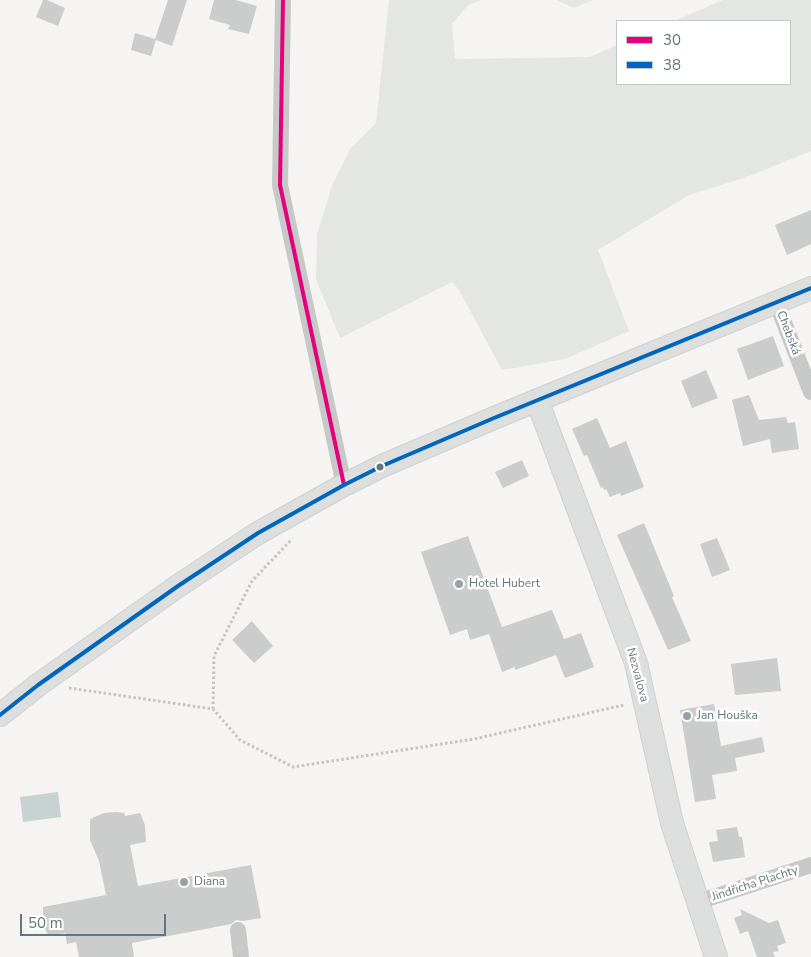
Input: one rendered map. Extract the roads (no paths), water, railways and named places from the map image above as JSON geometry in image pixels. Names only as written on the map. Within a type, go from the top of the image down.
[{"type":"street","points":[[283,0],[280,185],[344,485]]},
{"type":"street","name":"Chebská","points":[[0,714],[178,586],[258,533],[344,485],[382,466],[537,400],[811,288]]},
{"type":"street","name":"Chebská","points":[[776,302],[811,392]]},
{"type":"street","name":"Nezvalova","points":[[537,400],[636,663],[672,823],[716,957]]},
{"type":"street","name":"Jindřicha Plachty","points":[[698,902],[811,865]]},
{"type":"street","points":[[238,930],[241,957]]},
{"type":"place","name":"Hotel Hubert","points":[[459,584]]},
{"type":"place","name":"Jan Houška","points":[[687,716]]},
{"type":"place","name":"Diana","points":[[184,882]]}]
